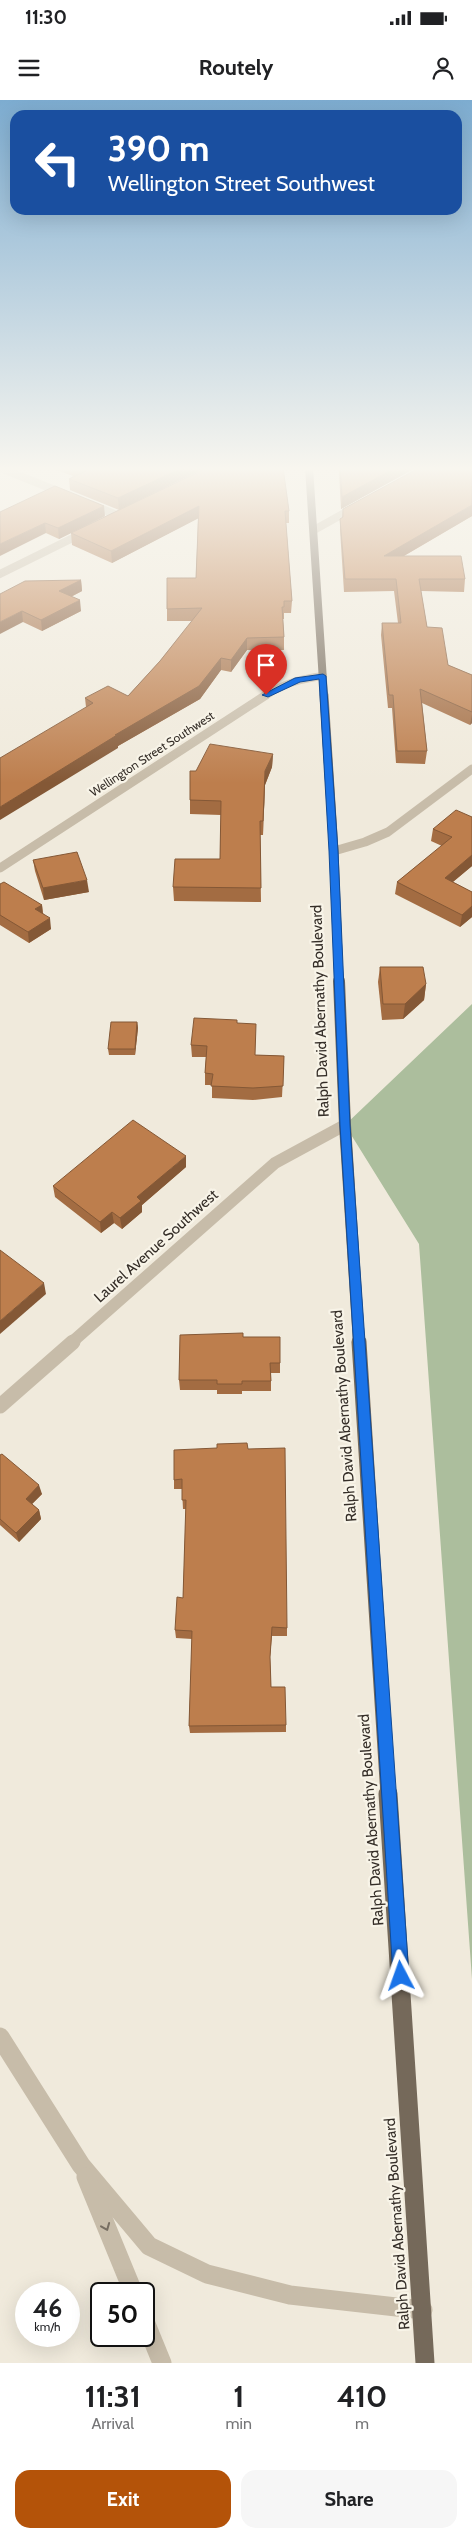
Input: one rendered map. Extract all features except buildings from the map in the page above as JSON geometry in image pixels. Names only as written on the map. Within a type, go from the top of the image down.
[{"type":"main road","name":"Ralph David Abernathy Boulevard","points":[[317,573],[334,851],[345,1125],[425,2363]]},
{"type":"street","name":"Wellington Street Southwest","points":[[0,868],[278,688],[298,680],[323,676]]},
{"type":"street","points":[[334,851],[365,842],[388,832],[472,769]]},
{"type":"street","name":"Laurel Avenue Southwest","points":[[0,1406],[275,1163],[345,1125]]},
{"type":"street","points":[[0,2037],[81,2165],[149,2246],[207,2274],[290,2295],[423,2310]]},
{"type":"street","points":[[81,2165],[129,2282]]},
{"type":"street","points":[[155,2346],[162,2363]]},
{"type":"green space","points":[[472,1004],[472,1979],[419,1244],[345,1125]]},
{"type":"route","points":[[266,695],[298,680],[323,676],[334,851],[345,1125],[401,1976]]}]
